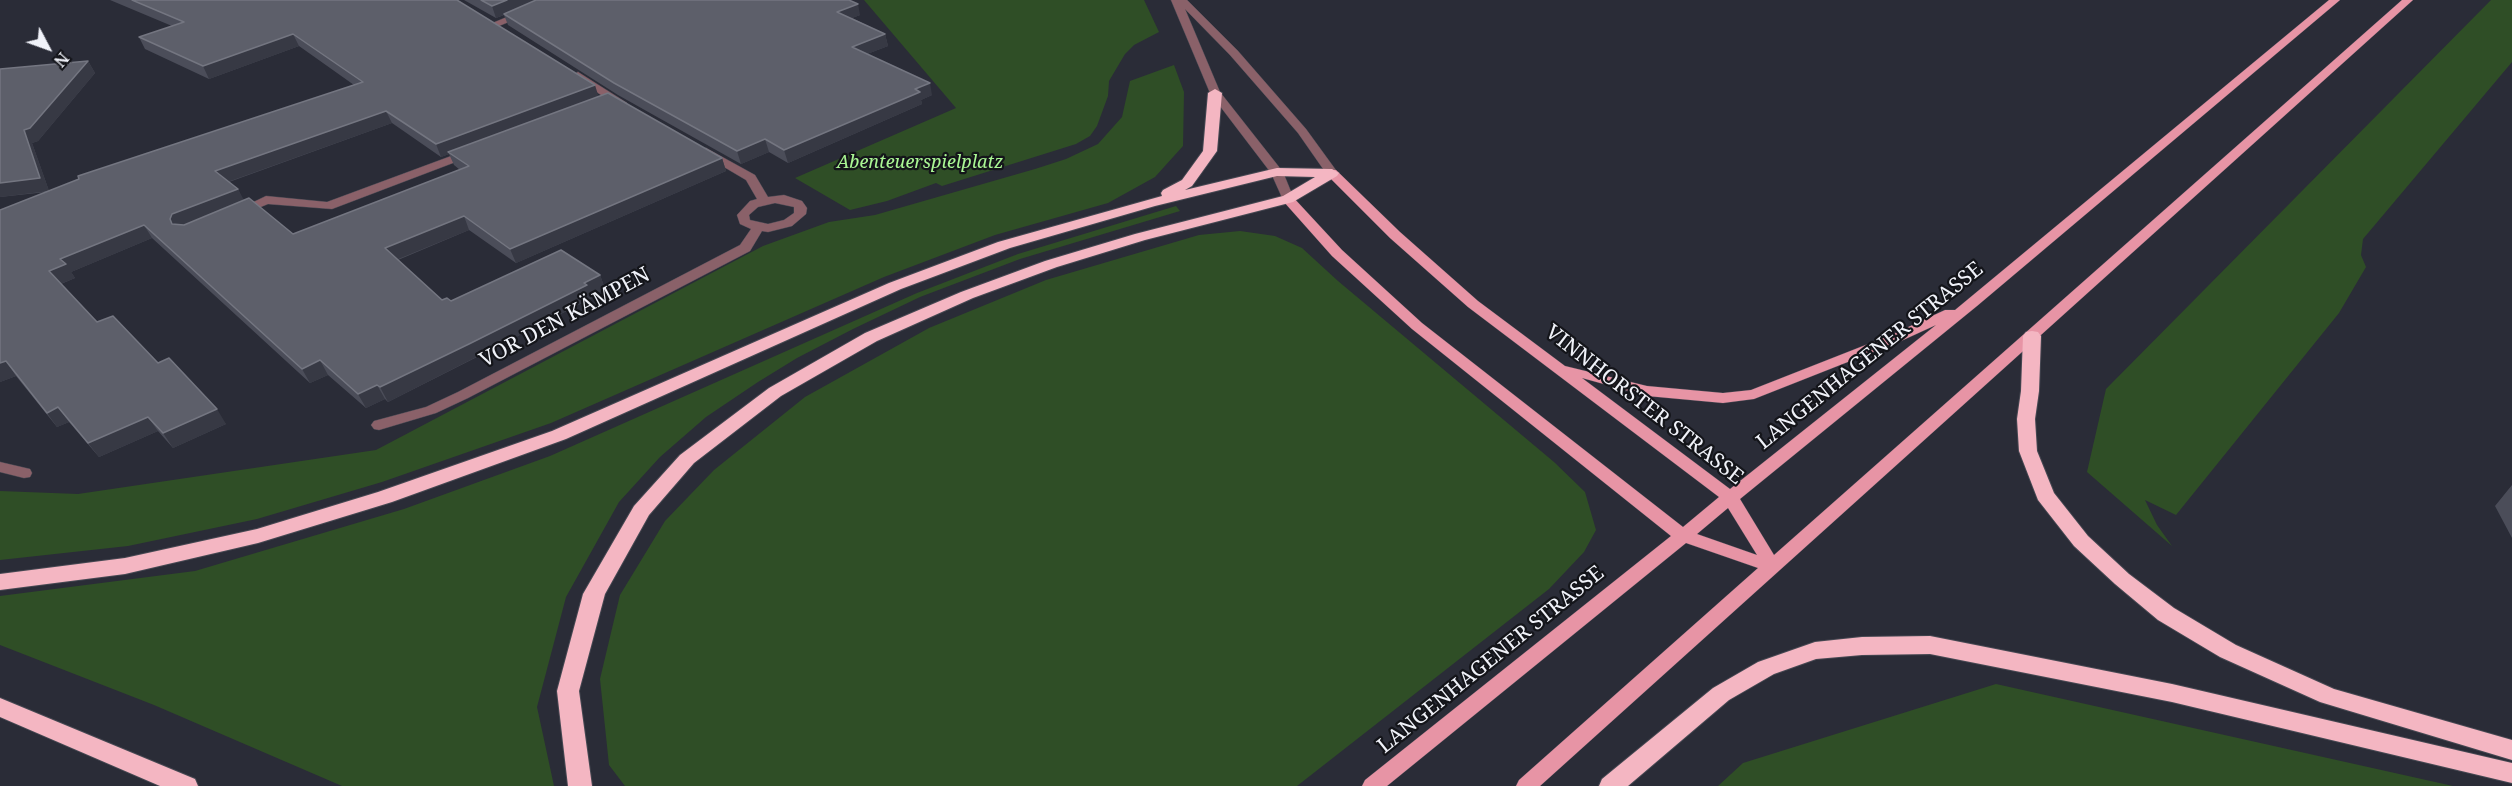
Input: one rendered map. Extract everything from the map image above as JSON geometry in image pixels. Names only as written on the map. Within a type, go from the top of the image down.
[{"type":"highway","points":[[1149,203],[1187,183],[1210,151],[1215,93]]},
{"type":"highway","points":[[0,582],[125,566],[258,536],[385,497],[559,435],[895,286],[1004,245],[1149,203],[1277,172],[1332,173]]},
{"type":"highway","points":[[580,786],[568,691],[594,594],[641,511],[687,459],[776,392],[871,337],[968,295],[1051,264],[1150,234],[1288,199],[1332,173]]},
{"type":"highway","points":[[2032,336],[2030,391],[2026,419],[2028,451],[2045,495],[2081,541],[2122,579],[2166,614],[2228,651],[2328,696],[2512,750]]},
{"type":"highway","points":[[1611,786],[1720,694],[1766,668],[1815,651],[1862,646],[1930,645],[2172,693],[2512,773]]},
{"type":"highway","points":[[0,707],[186,786]]},
{"type":"main road","name":"LANGENHAGENER STRASSE","points":[[1372,786],[1972,303],[2335,0]]},
{"type":"main road","points":[[1526,786],[2408,0]]},
{"type":"main road","name":"VINNHORSTER STRASSE","points":[[1332,173],[1371,213],[1473,304],[1730,496],[1773,567]]},
{"type":"main road","points":[[1288,199],[1338,253],[1417,326],[1683,535],[1773,567]]},
{"type":"main road","points":[[1559,368],[1647,391],[1723,398],[1754,394],[1896,338],[1972,303]]},
{"type":"street","points":[[496,25],[557,0]]},
{"type":"street","points":[[1176,0],[1215,93],[1277,172],[1288,199]]},
{"type":"street","name":"VINNHORSTER STRASSE","points":[[1181,0],[1234,53],[1302,131],[1332,173]]},
{"type":"street","points":[[564,66],[608,101],[632,109]]},
{"type":"street","points":[[226,217],[266,200],[328,206],[482,148]]},
{"type":"street","points":[[698,148],[751,178],[764,200]]},
{"type":"street","points":[[764,200],[792,201],[798,204],[800,214],[788,223],[778,226],[758,228],[749,225],[744,221],[743,215],[764,200]]},
{"type":"street","name":"VOR DEN KÄMPEN","points":[[379,425],[431,410],[484,385],[745,248],[758,228]]},
{"type":"street","points":[[0,467],[24,473]]},
{"type":"green space","name":"Abenteuerspielplatz","points":[[864,0],[1144,0],[1159,32],[1134,45],[1125,54],[1109,81],[1108,96],[1097,126],[1090,136],[1076,144],[942,186],[936,183],[887,201],[850,210],[795,178],[956,108]]},
{"type":"green space","points":[[2491,0],[2512,0],[2512,62],[2363,239],[2361,255],[2366,267],[2339,313],[2176,515],[2145,500],[2157,525],[2172,546],[2087,472],[2106,389]]},
{"type":"green space","points":[[1174,65],[1184,92],[1183,146],[1155,177],[1108,203],[995,235],[884,277],[551,423],[382,482],[257,519],[128,546],[0,560],[0,491],[78,494],[376,450],[763,246],[829,222],[875,215],[1035,169],[1066,159],[1098,144],[1122,117],[1130,81]]},
{"type":"green space","points":[[1176,206],[1180,211],[1020,259],[920,297],[853,329],[797,358],[758,382],[706,417],[660,457],[619,502],[566,597],[537,707],[554,786],[342,786],[154,705],[0,645],[0,596],[195,571],[404,509],[550,456],[917,293],[1018,254]]},
{"type":"green space","points":[[1240,231],[1275,236],[1302,248],[1338,281],[1554,462],[1585,492],[1596,530],[1584,552],[1549,589],[1297,786],[625,786],[609,765],[600,679],[620,595],[665,521],[714,470],[805,397],[929,328],[1046,280],[1199,235]]},
{"type":"green space","points":[[1996,684],[2453,786],[1718,786],[1743,763]]},
{"type":"building","points":[[132,0],[457,0],[595,85],[436,144],[386,111],[215,171],[238,189],[172,214],[170,219],[172,224],[184,225],[249,198],[293,234],[469,166],[448,152],[608,93],[722,158],[510,249],[464,216],[385,248],[442,300],[447,298],[451,301],[561,250],[600,275],[584,283],[587,285],[469,344],[380,387],[377,385],[358,394],[320,360],[302,369],[144,225],[60,259],[66,264],[49,271],[97,322],[113,316],[158,363],[169,358],[217,409],[163,433],[148,417],[88,443],[58,407],[47,413],[6,361],[0,363],[0,210],[79,179],[78,176],[363,82],[293,34],[203,66],[139,37],[184,22]]},
{"type":"building","points":[[481,0],[507,0],[492,6]]},
{"type":"building","points":[[536,0],[849,0],[858,4],[837,12],[885,34],[852,47],[930,83],[915,89],[920,92],[784,150],[765,139],[737,151],[614,83],[504,14]]},
{"type":"building","points":[[88,61],[30,128],[24,130],[40,178],[0,183],[0,69]]}]
